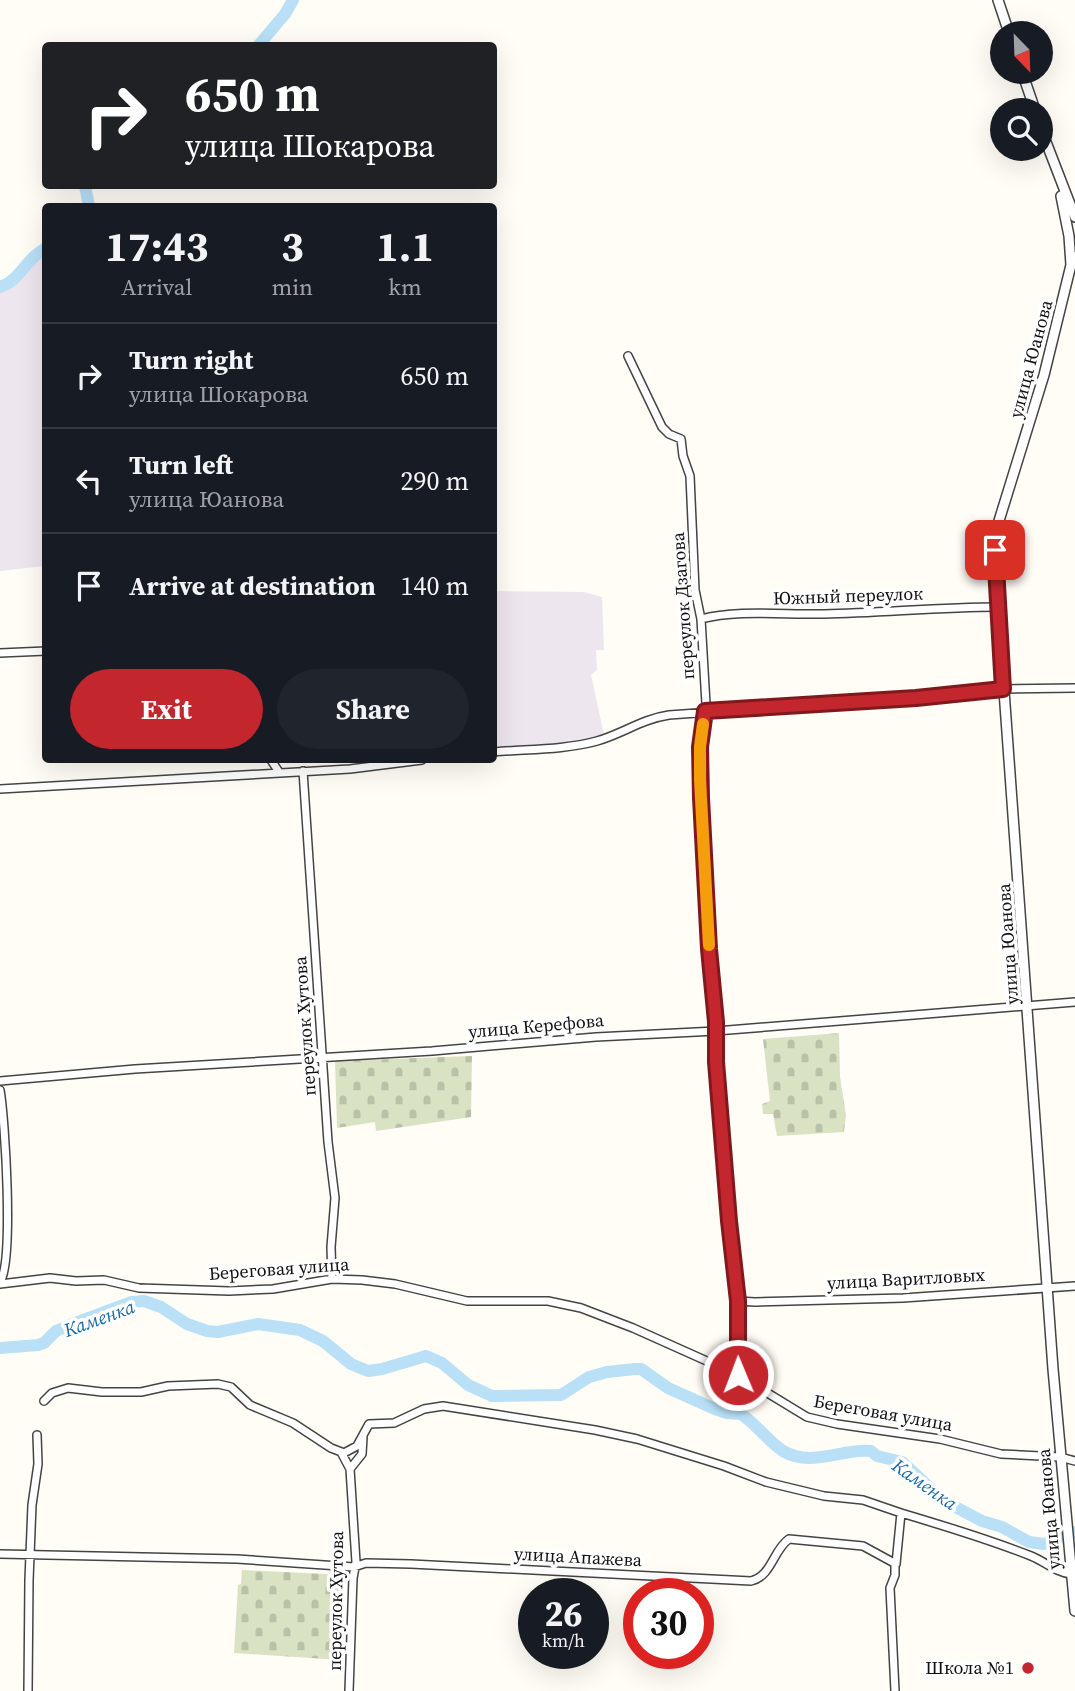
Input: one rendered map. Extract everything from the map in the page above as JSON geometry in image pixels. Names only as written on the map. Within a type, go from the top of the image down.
[{"type":"street","points":[[998,0],[1005,21]]},
{"type":"street","points":[[1052,161],[1075,217]]},
{"type":"street","name":"улица Юанова","points":[[1057,174],[1073,261],[1044,375],[998,524],[995,550],[1060,1457],[1075,1611]]},
{"type":"street","points":[[1067,283],[1075,276]]},
{"type":"street","name":"переулок Дзагова","points":[[628,356],[662,427],[669,434],[681,439],[690,476],[695,590],[701,619],[705,711],[700,747],[700,780],[716,1062],[738,1301],[738,1375]]},
{"type":"street","name":"Южный переулок","points":[[701,619],[720,616],[997,607]]},
{"type":"street","points":[[0,653],[42,651]]},
{"type":"street","points":[[497,752],[589,743],[610,737],[654,717],[705,711],[916,698],[1003,689],[1075,688]]},
{"type":"street","points":[[273,763],[279,772]]},
{"type":"street","points":[[0,789],[377,767],[403,763]]},
{"type":"street","name":"переулок Хутова","points":[[303,771],[328,1142],[335,1198],[331,1247],[332,1279]]},
{"type":"street","name":"улица Керефова","points":[[0,1081],[596,1037],[716,1031],[1075,1002]]},
{"type":"street","points":[[0,1090],[8,1217],[5,1272],[0,1283]]},
{"type":"street","points":[[5,1272],[17,1283]]},
{"type":"street","name":"Береговая улица","points":[[0,1283],[50,1278],[104,1280],[139,1287],[229,1292],[273,1289],[332,1279],[375,1281],[467,1301],[531,1300],[568,1305],[633,1328],[738,1375],[800,1414],[821,1420],[940,1439],[1001,1454],[1060,1457],[1075,1461]]},
{"type":"street","name":"улица Варитловых","points":[[738,1301],[755,1303],[903,1298],[1075,1286]]},
{"type":"street","points":[[44,1401],[52,1393],[68,1388],[102,1392],[141,1392],[168,1386],[218,1384],[231,1387],[250,1405],[293,1423],[341,1452],[350,1469],[362,1454],[363,1437],[369,1424],[394,1423],[424,1409],[443,1406],[595,1430],[637,1439],[766,1482],[824,1496],[863,1500],[979,1537],[1071,1574]]},
{"type":"street","points":[[28,1691],[30,1556],[32,1505],[38,1464],[37,1435]]},
{"type":"street","points":[[341,1452],[354,1449],[363,1437]]},
{"type":"street","name":"переулок Хутова","points":[[349,1691],[356,1562],[350,1469]]},
{"type":"street","points":[[895,1691],[890,1588],[895,1575],[901,1513]]},
{"type":"street","name":"улица Апажева","points":[[0,1554],[237,1559],[354,1567],[366,1563],[399,1564],[751,1581],[764,1575],[789,1539],[863,1546],[895,1564]]},
{"type":"shaded area","points":[[42,250],[42,566],[0,571],[0,287],[11,283],[31,257]]},
{"type":"shaded area","points":[[497,591],[584,592],[602,597],[604,650],[596,650],[597,670],[591,675],[605,739],[497,752]]},
{"type":"green space","points":[[839,1033],[840,1077],[846,1115],[844,1132],[777,1136],[773,1114],[763,1114],[762,1104],[770,1101],[763,1039]]},
{"type":"green space","points":[[472,1056],[471,1117],[376,1131],[375,1122],[337,1128],[335,1061]]},
{"type":"green space","points":[[242,1570],[345,1575],[341,1660],[234,1653],[238,1585],[241,1584]]},
{"type":"waterway","points":[[261,42],[293,0]]},
{"type":"waterway","points":[[86,189],[88,203]]},
{"type":"waterway","points":[[0,287],[13,280],[42,251]]},
{"type":"waterway","name":"Каменка","points":[[0,1348],[38,1345],[44,1343],[56,1331],[70,1325],[132,1302],[144,1301],[161,1307],[187,1324],[207,1331],[218,1332],[258,1324],[300,1330],[323,1341],[351,1364],[368,1371],[426,1356],[442,1363],[468,1385],[492,1396],[561,1395],[589,1377],[607,1372],[641,1369],[668,1388],[715,1409],[741,1414],[783,1451],[794,1456],[816,1458],[871,1451],[877,1456],[902,1462],[944,1501],[1029,1542],[1044,1544],[1075,1532]]},
{"type":"slow traffic","points":[[703,724],[700,780],[709,945]]},
{"type":"place","name":"Школа №1","points":[[1028,1668]]},
{"type":"route","points":[[738,1375],[738,1301],[716,1062],[716,1022],[709,949],[701,798],[700,747],[705,711],[841,704],[1003,689],[995,550]]}]
